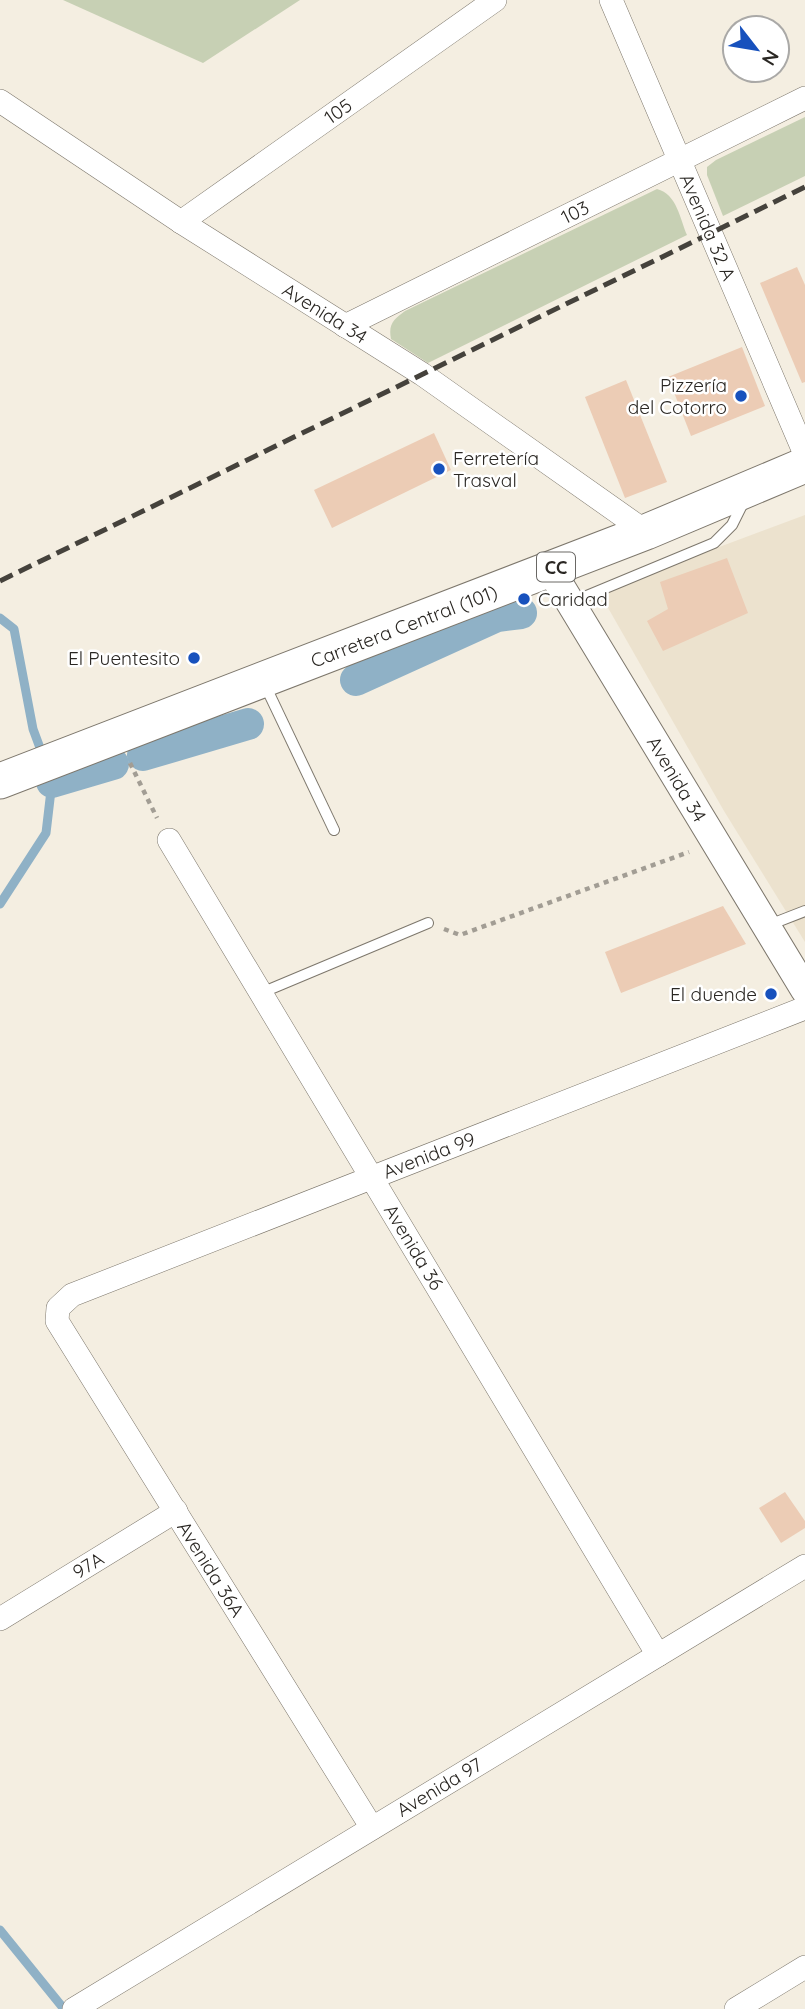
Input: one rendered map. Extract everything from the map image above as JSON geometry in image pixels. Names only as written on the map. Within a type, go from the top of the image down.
[{"type":"main road","name":"Carretera Central (101)","points":[[16,775],[646,532],[805,465]]},
{"type":"street","name":"105","points":[[181,222],[495,0]]},
{"type":"street","name":"Avenida 32 A","points":[[611,0],[805,454]]},
{"type":"street","name":"103","points":[[345,326],[805,98]]},
{"type":"street","name":"Avenida 34","points":[[0,101],[181,222],[422,374],[646,532]]},
{"type":"street","name":"Avenida 34","points":[[550,569],[805,990]]},
{"type":"street","name":"Avenida 36","points":[[169,840],[658,1655]]},
{"type":"street","name":"Avenida 99","points":[[58,1308],[72,1295],[805,1008]]},
{"type":"street","name":"Avenida 36A","points":[[58,1308],[57,1321],[372,1828]]},
{"type":"street","name":"97A","points":[[0,1619],[176,1511]]},
{"type":"street","name":"Avenida 97","points":[[77,2007],[805,1566]]},
{"type":"street","points":[[736,2009],[805,1967]]},
{"type":"lane","points":[[570,603],[714,543],[732,525],[751,488]]},
{"type":"lane","points":[[263,681],[334,830]]},
{"type":"lane","points":[[766,926],[805,911]]},
{"type":"lane","points":[[261,993],[428,923]]},
{"type":"path","points":[[105,741],[169,840]]},
{"type":"path","points":[[428,923],[460,935],[716,843]]},
{"type":"shaded area","points":[[805,515],[805,942],[724,811],[599,592]]},
{"type":"green space","points":[[63,0],[300,0],[203,63]]},
{"type":"green space","points":[[805,117],[805,176],[723,216],[707,175],[707,167],[716,160]]},
{"type":"green space","points":[[657,189],[669,196],[673,202],[687,235],[428,363],[391,339],[390,329],[393,322],[405,311]]},
{"type":"building","points":[[797,267],[805,285],[805,382],[802,383],[760,283]]},
{"type":"building","points":[[742,347],[765,406],[691,436],[668,377]]},
{"type":"building","points":[[626,380],[667,482],[625,498],[585,397]]},
{"type":"building","points":[[434,433],[451,470],[332,528],[314,490]]},
{"type":"building","points":[[727,558],[748,613],[663,651],[647,621],[668,609],[660,582]]},
{"type":"building","points":[[723,906],[746,944],[621,993],[605,952]]},
{"type":"building","points":[[785,1492],[805,1521],[805,1528],[781,1543],[759,1508]]},
{"type":"waterway","points":[[356,680],[497,616],[521,613]]},
{"type":"waterway","points":[[0,618],[14,629],[33,729],[43,756]]},
{"type":"waterway","points":[[143,755],[248,724]]},
{"type":"waterway","points":[[52,782],[113,764]]},
{"type":"waterway","points":[[0,904],[46,833],[52,782],[48,770]]},
{"type":"waterway","points":[[0,1930],[64,2009]]},
{"type":"railway","points":[[0,581],[805,187]]},
{"type":"place","name":"Pizzería del Cotorro","points":[[741,396]]},
{"type":"place","name":"Ferretería Trasval","points":[[439,469]]},
{"type":"place","name":"Caridad","points":[[524,599]]},
{"type":"place","name":"El Puentesito","points":[[194,658]]},
{"type":"place","name":"El duende","points":[[771,994]]}]
